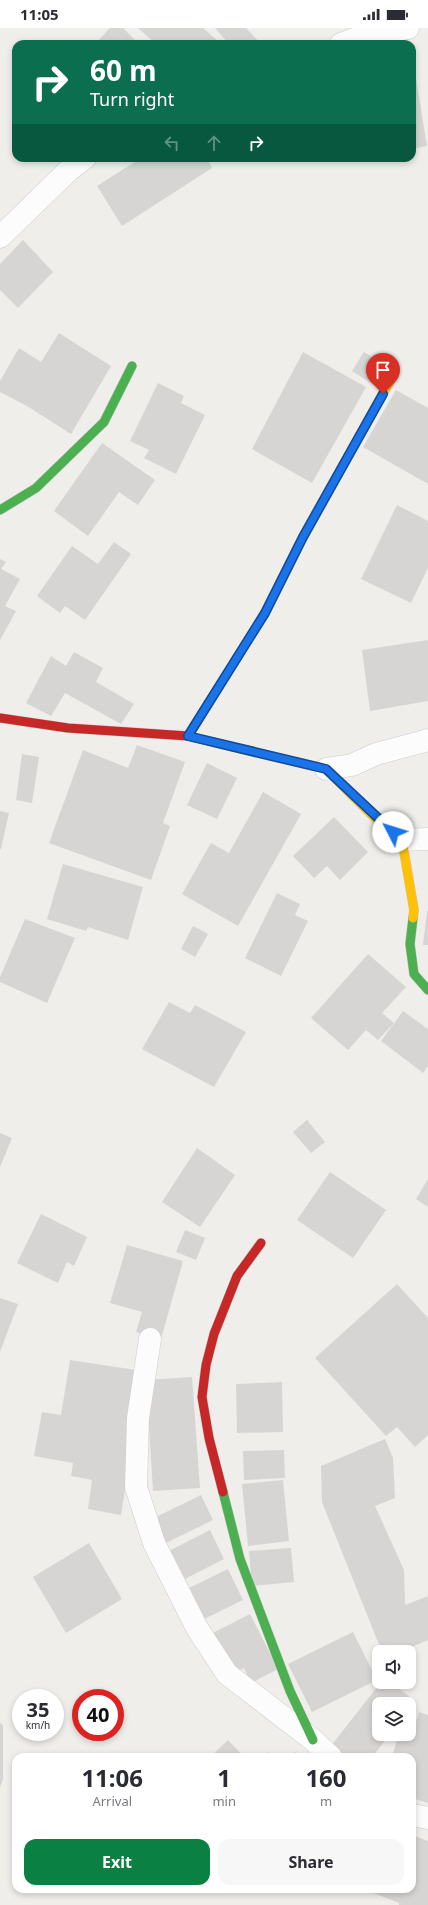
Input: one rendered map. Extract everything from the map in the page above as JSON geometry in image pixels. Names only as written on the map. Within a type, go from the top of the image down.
[{"type":"street","points":[[352,40],[408,28]]},
{"type":"street","points":[[0,237],[69,170],[80,162]]},
{"type":"street","points":[[0,510],[36,488],[104,422],[132,366]]},
{"type":"street","points":[[188,736],[265,613],[303,537],[390,381]]},
{"type":"street","points":[[0,718],[68,728],[188,736],[326,769],[352,765],[376,754],[428,740]]},
{"type":"street","points":[[326,769],[374,816],[402,840],[414,910],[410,944],[414,974],[428,990]]},
{"type":"street","points":[[402,840],[428,839]]},
{"type":"street","points":[[261,1243],[238,1276],[214,1334],[206,1365],[202,1397],[209,1438],[240,1559],[290,1691],[313,1740]]},
{"type":"street","points":[[150,1339],[138,1418],[136,1487],[154,1543],[197,1628],[227,1674],[313,1740],[327,1753]]},
{"type":"street","points":[[416,1816],[428,1818]]},
{"type":"building","points":[[110,28],[123,28],[135,40],[99,40]]},
{"type":"building","points":[[138,28],[203,28],[217,40],[152,40]]},
{"type":"building","points":[[215,28],[246,28],[257,40],[226,40]]},
{"type":"building","points":[[416,78],[427,146],[416,148]]},
{"type":"building","points":[[135,162],[209,162],[212,168],[122,226],[97,186]]},
{"type":"building","points":[[23,240],[53,272],[18,308],[0,290],[0,264]]},
{"type":"building","points":[[59,333],[111,366],[71,434],[27,406],[0,392],[0,381],[19,348],[41,362]]},
{"type":"building","points":[[303,352],[366,387],[312,483],[252,449]]},
{"type":"building","points":[[364,352],[383,364],[372,384],[352,371]]},
{"type":"building","points":[[158,383],[184,396],[181,403],[205,415],[176,474],[144,458],[149,450],[130,441]]},
{"type":"building","points":[[396,390],[428,408],[428,484],[363,447]]},
{"type":"building","points":[[102,443],[155,480],[138,505],[119,492],[88,536],[54,511]]},
{"type":"building","points":[[397,505],[428,521],[428,568],[411,603],[361,579]]},
{"type":"building","points":[[114,542],[131,554],[85,620],[65,606],[60,613],[37,596],[72,546],[98,564]]},
{"type":"building","points":[[0,559],[6,562],[1,569],[20,579],[5,606],[16,611],[0,640]]},
{"type":"building","points":[[428,640],[428,701],[370,711],[362,650]]},
{"type":"building","points":[[74,652],[103,668],[96,682],[134,704],[121,724],[65,693],[51,716],[26,703],[51,656],[66,666]]},
{"type":"building","points":[[137,745],[185,762],[163,823],[170,826],[151,880],[49,843],[83,750],[128,768]]},
{"type":"building","points":[[22,754],[39,757],[32,803],[16,800]]},
{"type":"building","points":[[207,763],[237,778],[217,819],[187,805]]},
{"type":"building","points":[[263,792],[301,814],[238,926],[182,894],[211,843],[229,853]]},
{"type":"building","points":[[0,811],[9,813],[1,849],[0,849]]},
{"type":"building","points":[[334,817],[368,852],[340,880],[327,866],[314,878],[293,856]]},
{"type":"building","points":[[63,864],[143,887],[128,940],[88,927],[86,931],[47,919]]},
{"type":"building","points":[[277,893],[300,904],[295,915],[308,921],[281,976],[245,958]]},
{"type":"building","points":[[427,911],[428,945],[423,945]]},
{"type":"building","points":[[25,919],[75,938],[47,1003],[0,982],[0,977]]},
{"type":"building","points":[[193,926],[208,934],[195,957],[181,949]]},
{"type":"building","points":[[368,954],[406,987],[382,1013],[394,1023],[378,1040],[366,1030],[348,1050],[311,1018]]},
{"type":"building","points":[[169,1002],[190,1013],[195,1005],[246,1032],[214,1087],[142,1049]]},
{"type":"building","points":[[403,1011],[428,1029],[428,1066],[423,1073],[381,1041]]},
{"type":"building","points":[[307,1120],[325,1142],[311,1153],[293,1132]]},
{"type":"building","points":[[0,1133],[12,1138],[0,1167]]},
{"type":"building","points":[[197,1148],[235,1175],[200,1227],[162,1202]]},
{"type":"building","points":[[330,1172],[386,1210],[353,1258],[297,1220]]},
{"type":"building","points":[[428,1179],[428,1207],[416,1199]]},
{"type":"building","points":[[41,1214],[87,1237],[74,1266],[67,1262],[58,1283],[17,1263]]},
{"type":"building","points":[[185,1230],[205,1238],[196,1260],[176,1252]]},
{"type":"building","points":[[127,1245],[183,1261],[161,1339],[136,1332],[142,1312],[110,1303]]},
{"type":"building","points":[[397,1284],[428,1318],[428,1435],[415,1447],[397,1427],[386,1436],[315,1358]]},
{"type":"building","points":[[0,1298],[18,1304],[0,1352]]},
{"type":"building","points":[[70,1360],[136,1370],[126,1427],[135,1428],[121,1515],[88,1509],[92,1480],[71,1476],[73,1463],[34,1456],[42,1412],[61,1415]]},
{"type":"building","points":[[192,1377],[200,1488],[153,1491],[146,1380]]},
{"type":"building","points":[[282,1382],[283,1432],[237,1433],[236,1384]]},
{"type":"building","points":[[385,1439],[393,1458],[395,1498],[375,1506],[404,1570],[405,1605],[428,1596],[428,1640],[416,1645],[379,1645],[322,1502],[321,1466]]},
{"type":"building","points":[[284,1450],[285,1478],[244,1480],[243,1451]]},
{"type":"building","points":[[283,1480],[289,1541],[248,1546],[242,1484]]},
{"type":"building","points":[[201,1495],[213,1520],[166,1543],[154,1518]]},
{"type":"building","points":[[210,1530],[224,1559],[177,1583],[163,1554]]},
{"type":"building","points":[[89,1543],[122,1599],[66,1633],[33,1577]]},
{"type":"building","points":[[291,1548],[294,1582],[252,1586],[249,1551]]},
{"type":"building","points":[[228,1569],[243,1600],[198,1622],[183,1591]]},
{"type":"building","points":[[250,1614],[278,1669],[251,1683],[244,1668],[236,1672],[222,1646],[216,1649],[209,1635]]},
{"type":"building","points":[[353,1632],[372,1670],[372,1682],[312,1712],[288,1664]]},
{"type":"building","points":[[376,1689],[400,1689],[410,1697],[372,1697],[372,1741],[385,1741],[375,1753],[337,1753],[330,1747]]},
{"type":"building","points":[[419,1712],[428,1715],[428,1803],[416,1799],[416,1753],[393,1753],[397,1741],[416,1741],[416,1722]]},
{"type":"building","points":[[0,1723],[3,1725],[3,1779],[0,1787]]},
{"type":"building","points":[[228,1740],[240,1753],[214,1753]]},
{"type":"building","points":[[416,1836],[428,1841],[428,1905],[399,1905],[399,1903],[374,1893],[416,1893]]},
{"type":"traffic: fast","points":[[0,510],[36,488],[104,422],[132,366]]},
{"type":"traffic: fast","points":[[188,736],[265,613],[282,579]]},
{"type":"traffic: fast","points":[[413,918],[410,944],[414,974],[428,990]]},
{"type":"traffic: fast","points":[[223,1492],[240,1559],[290,1691],[313,1740]]},
{"type":"traffic: slow","points":[[282,579],[303,537],[390,381]]},
{"type":"traffic: slow","points":[[233,747],[326,769],[373,816],[402,840],[414,910],[413,918]]},
{"type":"traffic: jam","points":[[0,718],[68,728],[188,736],[233,747]]},
{"type":"traffic: jam","points":[[223,1492],[209,1438],[202,1397],[206,1365],[214,1334],[237,1276],[261,1243]]},
{"type":"route","points":[[383,394],[303,537],[265,613],[188,736],[326,769],[374,816],[393,832]]}]
